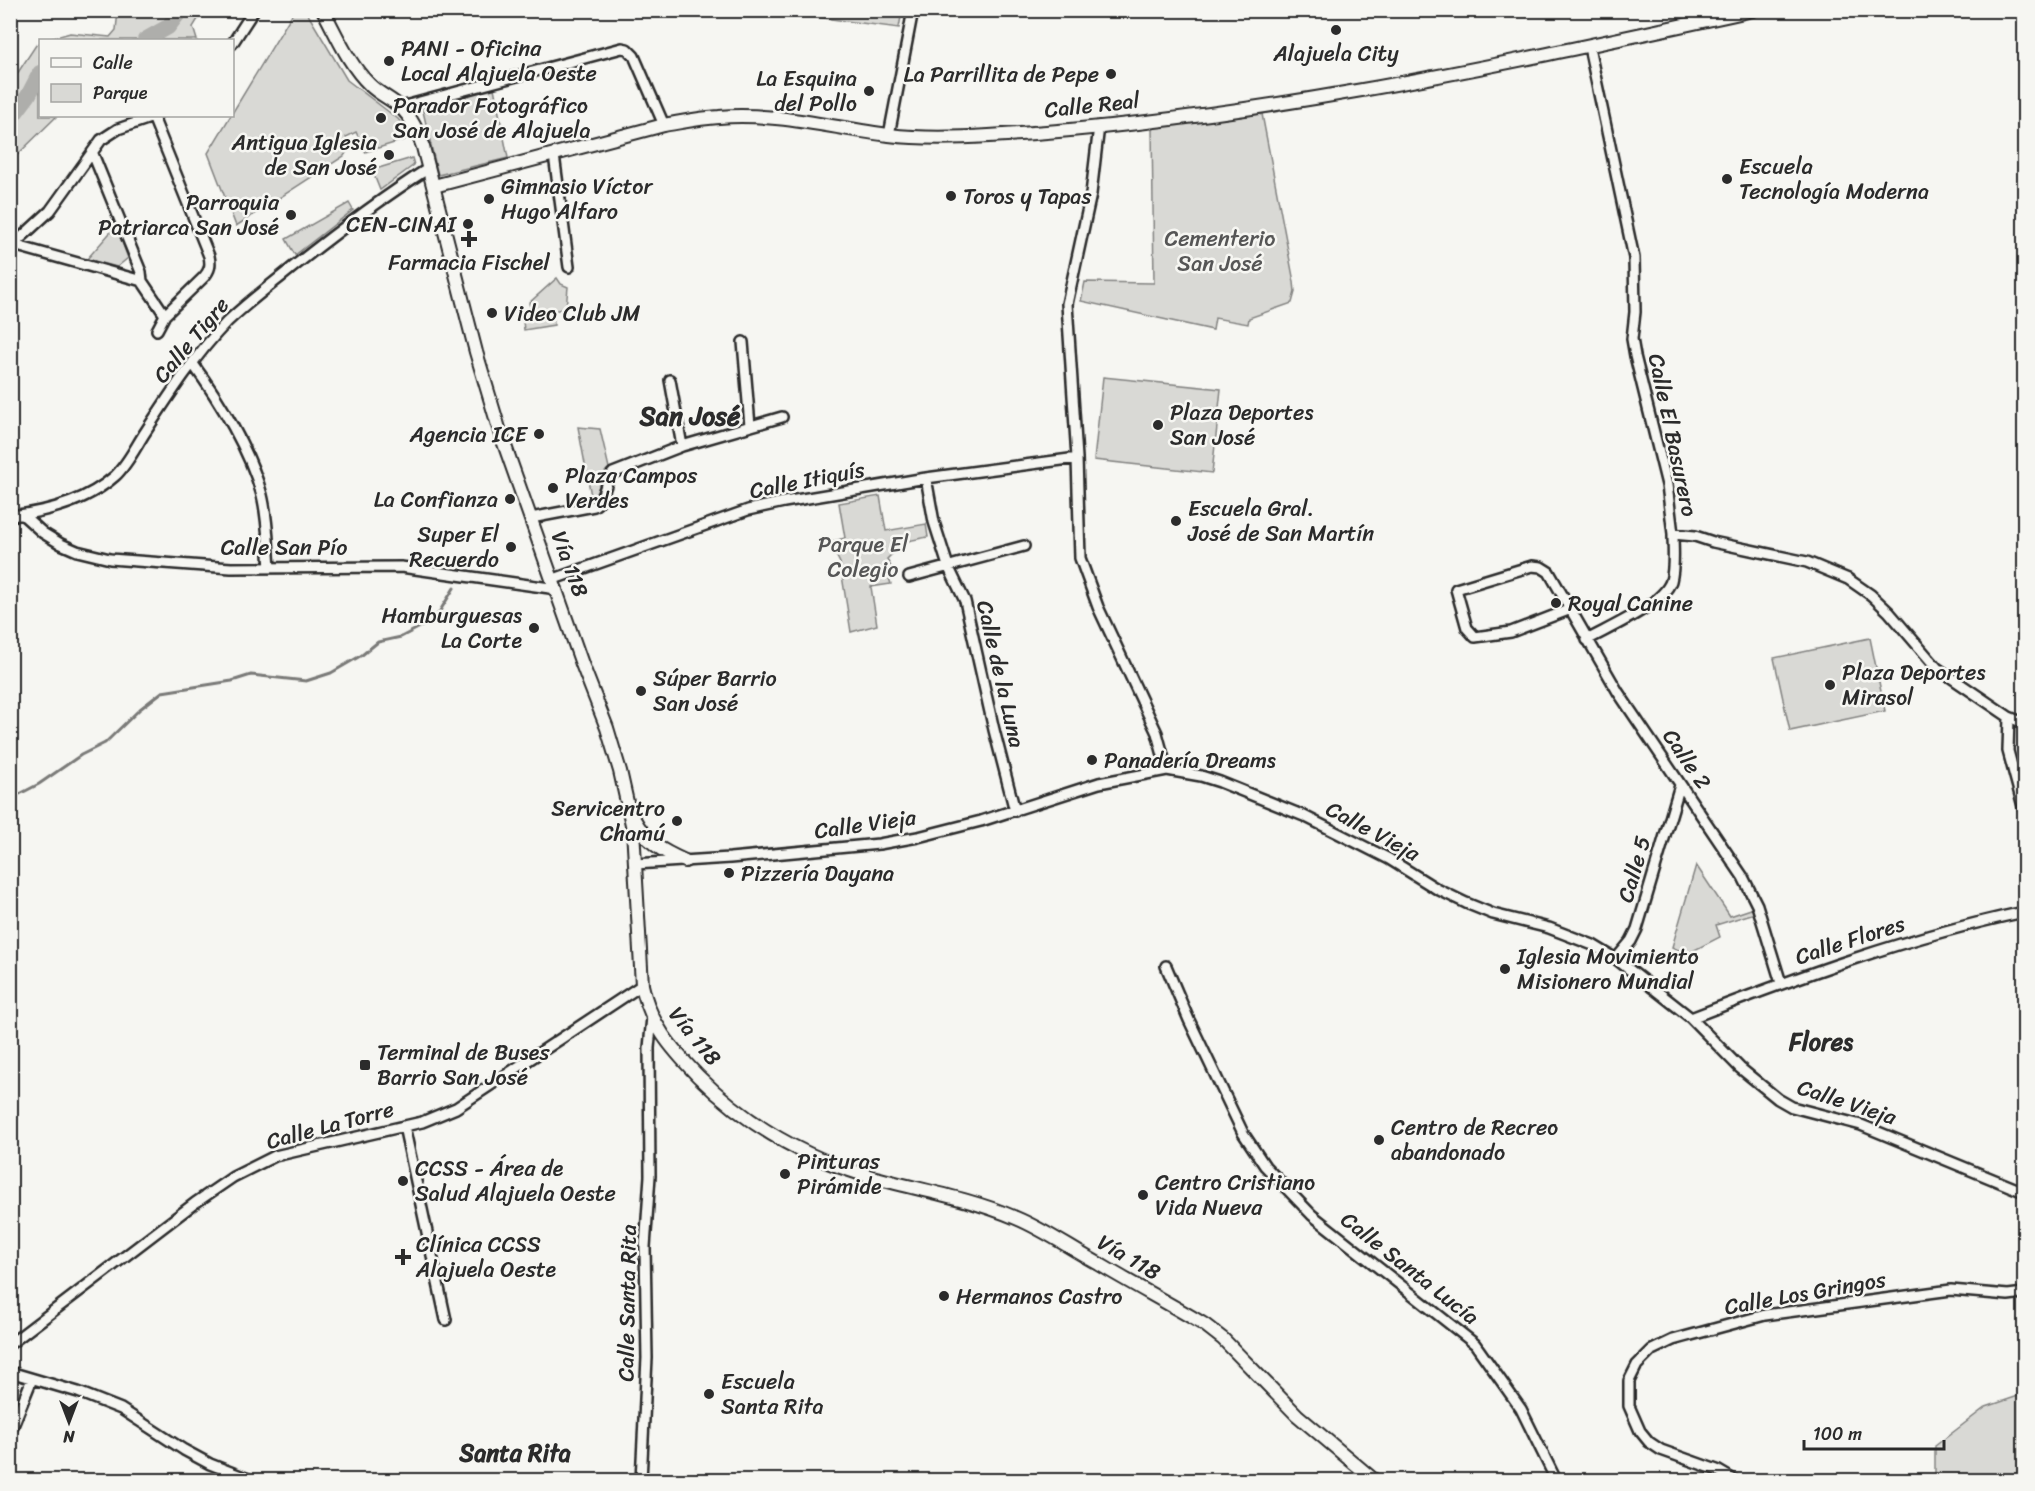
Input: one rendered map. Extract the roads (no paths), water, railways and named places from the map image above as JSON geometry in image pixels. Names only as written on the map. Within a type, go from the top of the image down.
[{"type":"main road","points":[[323,10],[344,50],[364,78],[375,89],[401,107]]},
{"type":"main road","name":"Calle Real","points":[[434,186],[664,125],[721,116],[770,118],[889,135],[985,136],[1099,126],[1318,99],[1452,75],[1754,10]]},
{"type":"main road","name":"Vía 118","points":[[401,107],[417,132],[429,168],[476,352],[500,432],[607,728],[631,814],[642,985],[652,1017],[664,1037],[709,1087],[731,1107],[807,1155],[850,1171],[978,1203],[1020,1219],[1205,1325],[1223,1339],[1297,1415],[1374,1480]]},
{"type":"main road","points":[[631,814],[651,843],[664,852],[685,861]]},
{"type":"street","points":[[234,41],[254,10]]},
{"type":"street","points":[[889,135],[914,10]]},
{"type":"street","name":"Calle El Basurero","points":[[1589,47],[1634,258],[1635,312],[1632,339],[1667,485],[1674,534],[1695,536],[1807,562],[1848,579],[1879,603],[1937,668],[2009,717],[2025,723]]},
{"type":"street","points":[[401,107],[617,48],[627,49],[634,56],[664,125]]},
{"type":"street","points":[[12,245],[50,211],[101,140],[109,133],[152,117]]},
{"type":"street","points":[[155,117],[211,264],[209,271],[165,315],[156,330]]},
{"type":"street","points":[[1099,126],[1090,194],[1067,304],[1077,458],[1080,558],[1098,607],[1157,733],[1167,770]]},
{"type":"street","points":[[93,154],[141,272],[142,281],[165,315]]},
{"type":"street","points":[[554,155],[569,267]]},
{"type":"street","name":"Calle Tigre","points":[[10,516],[65,504],[101,487],[117,475],[211,340],[244,306],[392,192],[429,168]]},
{"type":"street","points":[[12,245],[142,281]]},
{"type":"street","points":[[743,342],[750,426]]},
{"type":"street","points":[[193,364],[217,397],[262,494],[270,568]]},
{"type":"street","points":[[670,380],[682,446]]},
{"type":"street","points":[[531,518],[594,506],[599,503],[608,478],[613,473],[682,446],[782,417]]},
{"type":"street","name":"Calle Itiquís","points":[[556,584],[748,510],[926,478],[1077,458]]},
{"type":"street","name":"Calle de la Luna","points":[[926,478],[934,522],[948,566],[965,601],[1015,811]]},
{"type":"street","name":"Calle San Pío","points":[[23,515],[43,533],[61,544],[110,559],[231,568],[401,567],[556,584]]},
{"type":"street","points":[[1587,640],[1661,596],[1670,584],[1673,571],[1674,534]]},
{"type":"street","points":[[909,577],[1024,546]]},
{"type":"street","name":"Calle 2","points":[[1571,609],[1511,632],[1475,637],[1467,628],[1456,590],[1532,566],[1541,567],[1549,572],[1571,609],[1587,640],[1618,692],[1743,877],[1752,896],[1781,983]]},
{"type":"street","points":[[2009,717],[2008,751],[2025,810]]},
{"type":"street","name":"Calle Vieja","points":[[635,864],[879,844],[918,837],[1015,811],[1099,783],[1167,770],[1201,776],[1304,816],[1389,859],[1437,889],[1467,903],[1493,914],[1574,937],[1616,958],[1691,1018],[1740,1068],[1778,1099],[1792,1107],[1861,1125],[2025,1192]]},
{"type":"street","name":"Calle 5","points":[[1616,958],[1637,929],[1680,784]]},
{"type":"street","name":"Calle Flores","points":[[1691,1018],[1781,983],[1926,936],[2025,912]]},
{"type":"street","name":"Calle Santa Lucía","points":[[1166,966],[1188,1020],[1238,1123],[1264,1166],[1312,1215],[1475,1344],[1521,1409],[1556,1480]]},
{"type":"street","name":"Calle La Torre","points":[[10,1344],[195,1203],[233,1177],[275,1156],[422,1122],[456,1108],[642,985]]},
{"type":"street","name":"Calle Santa Rita","points":[[641,1480],[647,1358],[645,1247],[650,1176],[652,1017]]},
{"type":"street","points":[[404,1126],[446,1320]]},
{"type":"street","name":"Calle Los Gringos","points":[[1734,1480],[1717,1470],[1661,1450],[1640,1431],[1629,1406],[1629,1381],[1637,1365],[1652,1350],[1673,1340],[1765,1315],[1951,1290],[2008,1295],[2025,1293]]},
{"type":"street","points":[[10,1372],[78,1392],[121,1409],[184,1450],[210,1464],[251,1480]]},
{"type":"street","points":[[10,1433],[32,1379]]},
{"type":"waterway","points":[[147,39],[168,27],[181,10]]},
{"type":"waterway","points":[[10,120],[28,96],[39,75]]},
{"type":"waterway","points":[[10,799],[39,784],[81,755],[105,743],[140,709],[162,692],[232,681],[251,675],[306,681],[331,673],[362,655],[378,642],[401,637],[422,626],[438,614],[454,588]]},
{"type":"place","name":"Alajuela City","points":[[1336,30]]},
{"type":"place","name":"PANI - Oficina Local Alajuela Oeste","points":[[389,61]]},
{"type":"place","name":"La Parrillita de Pepe","points":[[1111,74]]},
{"type":"place","name":"La Esquina del Pollo","points":[[869,91]]},
{"type":"place","name":"Parador Fotográfico San José de Alajuela","points":[[381,118]]},
{"type":"place","name":"Antigua Iglesia de San José","points":[[389,155]]},
{"type":"place","name":"Escuela Tecnología Moderna","points":[[1727,179]]},
{"type":"place","name":"Toros y Tapas","points":[[951,196]]},
{"type":"place","name":"Gimnasio Víctor Hugo Alfaro","points":[[489,199]]},
{"type":"place","name":"Parroquia Patriarca San José","points":[[291,215]]},
{"type":"place","name":"CEN-CINAI","points":[[468,224]]},
{"type":"place","name":"Farmacia Fischel","points":[[469,239]]},
{"type":"place","name":"Video Club JM","points":[[492,313]]},
{"type":"place","name":"Plaza Deportes San José","points":[[1158,425]]},
{"type":"place","name":"Agencia ICE","points":[[539,434]]},
{"type":"place","name":"Plaza Campos Verdes","points":[[553,488]]},
{"type":"place","name":"La Confianza","points":[[510,499]]},
{"type":"place","name":"Escuela Gral. José de San Martín","points":[[1176,521]]},
{"type":"place","name":"Super El Recuerdo","points":[[511,547]]},
{"type":"place","name":"Royal Canine","points":[[1556,603]]},
{"type":"place","name":"Hamburguesas La Corte","points":[[534,628]]},
{"type":"place","name":"Plaza Deportes Mirasol","points":[[1830,685]]},
{"type":"place","name":"Súper Barrio San José","points":[[641,691]]},
{"type":"place","name":"Panadería Dreams","points":[[1092,760]]},
{"type":"place","name":"Servicentro Chamú","points":[[677,821]]},
{"type":"place","name":"Pizzería Dayana","points":[[729,873]]},
{"type":"place","name":"Iglesia Movimiento Misionero Mundial","points":[[1505,969]]},
{"type":"place","name":"Terminal de Buses Barrio San José","points":[[365,1065]]},
{"type":"place","name":"Centro de Recreo abandonado","points":[[1379,1140]]},
{"type":"place","name":"Pinturas Pirámide","points":[[785,1174]]},
{"type":"place","name":"CCSS - Área de Salud Alajuela Oeste","points":[[403,1181]]},
{"type":"place","name":"Centro Cristiano Vida Nueva","points":[[1143,1195]]},
{"type":"place","name":"Clínica CCSS Alajuela Oeste","points":[[403,1257]]},
{"type":"place","name":"Hermanos Castro","points":[[944,1296]]},
{"type":"place","name":"Escuela Santa Rita","points":[[709,1394]]},
{"type":"district","name":"San José","points":[[690,416]]},
{"type":"district","name":"Flores","points":[[1821,1042]]},
{"type":"district","name":"Santa Rita","points":[[515,1453]]},
{"type":"park label","name":"Cementerio San José","points":[[1220,250]]},
{"type":"park label","name":"Parque El Colegio","points":[[863,556]]}]
